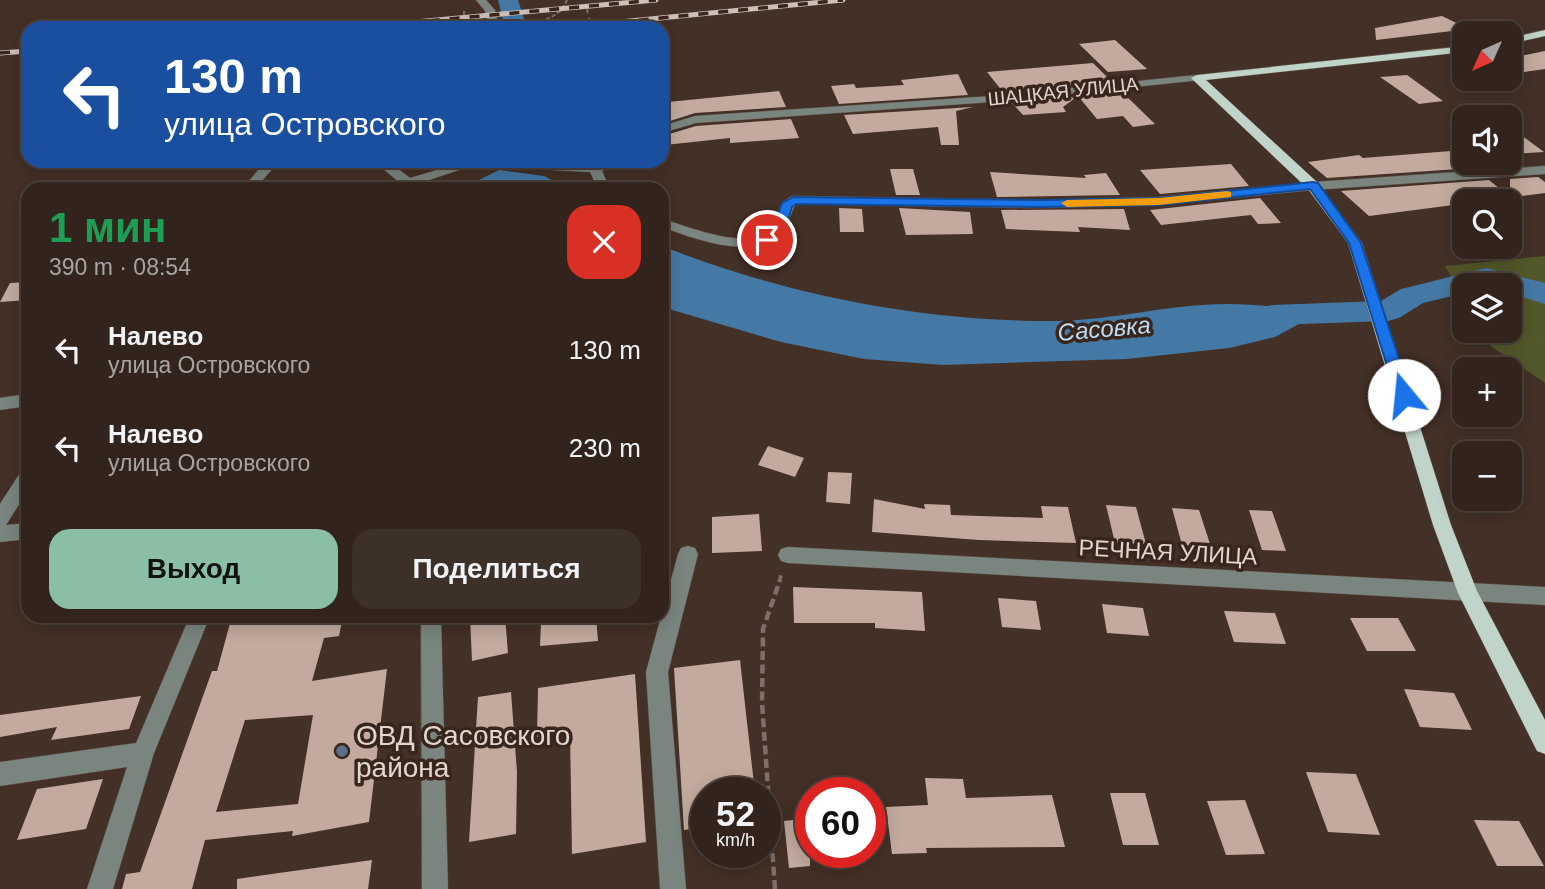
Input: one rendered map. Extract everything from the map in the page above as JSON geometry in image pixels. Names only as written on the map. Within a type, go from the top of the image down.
[{"type":"main road","points":[[1522,38],[1545,33]]},
{"type":"main road","name":"ШАЦКАЯ УЛИЦА","points":[[1197,78],[1452,50]]},
{"type":"main road","points":[[1197,78],[1313,186],[1355,243],[1442,525],[1468,593],[1545,743]]},
{"type":"street","points":[[481,0],[490,10],[493,21]]},
{"type":"street","name":"ШАЦКАЯ УЛИЦА","points":[[669,128],[695,120],[992,99],[1197,78]]},
{"type":"street","points":[[254,182],[267,168]]},
{"type":"street","points":[[389,168],[406,182]]},
{"type":"street","points":[[422,182],[460,168]]},
{"type":"street","points":[[581,168],[598,168]]},
{"type":"street","points":[[595,169],[601,182]]},
{"type":"street","points":[[669,225],[744,244],[767,240],[778,229],[786,206],[793,200],[1041,204],[1159,201],[1313,186],[1545,170]]},
{"type":"street","points":[[0,404],[21,401]]},
{"type":"street","points":[[0,520],[21,486]]},
{"type":"street","points":[[0,534],[21,532]]},
{"type":"street","points":[[673,889],[657,672],[688,554]]},
{"type":"street","name":"РЕЧНАЯ УЛИЦА","points":[[788,555],[1545,596]]},
{"type":"street","points":[[100,889],[143,753],[197,623]]},
{"type":"street","points":[[431,623],[435,889]]},
{"type":"street","points":[[0,774],[143,753]]},
{"type":"path","points":[[537,21],[551,19],[562,13],[566,0]]},
{"type":"path","points":[[587,9],[590,21]]},
{"type":"path","points":[[464,11],[464,21]]},
{"type":"path","points":[[775,889],[762,703],[763,629],[788,555]]},
{"type":"green space","points":[[1545,256],[1545,383],[1522,367],[1522,357],[1507,357],[1486,343],[1522,343],[1522,273],[1452,273],[1452,278],[1445,266]]},
{"type":"water","points":[[499,170],[544,176],[556,182],[475,182]]},
{"type":"water","points":[[669,249],[757,279],[806,292],[906,311],[956,317],[1057,321],[1227,304],[1323,311],[1275,337],[1229,348],[1127,359],[943,365],[864,359],[781,342],[669,309]]},
{"type":"building","points":[[1442,16],[1452,21],[1452,31],[1376,40],[1375,28]]},
{"type":"building","points":[[1115,40],[1147,69],[1108,72],[1079,44]]},
{"type":"building","points":[[1545,51],[1545,69],[1522,72],[1522,56]]},
{"type":"building","points":[[1093,63],[1111,81],[1003,92],[987,72]]},
{"type":"building","points":[[958,74],[968,95],[839,104],[831,86],[854,84],[856,88],[904,85],[901,80]]},
{"type":"building","points":[[1407,75],[1443,101],[1419,104],[1380,77]]},
{"type":"building","points":[[779,91],[786,107],[695,113],[669,121],[669,102]]},
{"type":"building","points":[[1121,91],[1155,124],[1133,127],[1123,116],[1097,119],[1078,96]]},
{"type":"building","points":[[1078,96],[1063,107],[1066,112],[1023,115],[1012,103]]},
{"type":"building","points":[[973,107],[956,111],[959,145],[941,145],[938,127],[853,134],[844,115]]},
{"type":"building","points":[[791,119],[799,138],[730,143],[730,138],[669,145],[669,134],[696,126]]},
{"type":"building","points":[[1522,136],[1544,152],[1522,153]]},
{"type":"building","points":[[1451,151],[1452,169],[1327,178],[1308,162],[1359,155],[1363,158]]},
{"type":"building","points":[[1231,164],[1249,186],[1160,194],[1140,170]]},
{"type":"building","points":[[890,169],[913,169],[920,195],[896,195]]},
{"type":"building","points":[[990,172],[1086,178],[1084,175],[1106,173],[1120,195],[997,197]]},
{"type":"building","points":[[1538,177],[1545,182],[1545,193],[1522,196],[1522,189],[1510,189],[1510,179]]},
{"type":"building","points":[[1489,180],[1500,189],[1452,189],[1452,205],[1369,216],[1341,191]]},
{"type":"building","points":[[1260,198],[1281,223],[1258,224],[1251,215],[1161,225],[1150,210]]},
{"type":"building","points":[[839,208],[862,209],[864,232],[840,232]]},
{"type":"building","points":[[899,208],[970,212],[973,234],[906,235]]},
{"type":"building","points":[[1124,209],[1130,230],[1078,227],[1080,232],[1006,229],[1001,210]]},
{"type":"building","points":[[21,282],[21,300],[0,302],[10,283]]},
{"type":"building","points":[[768,446],[804,458],[795,477],[758,465]]},
{"type":"building","points":[[828,472],[852,473],[850,504],[826,502]]},
{"type":"building","points":[[874,499],[925,509],[924,504],[950,505],[951,515],[1043,518],[1041,506],[1068,507],[1076,543],[979,540],[872,532]]},
{"type":"building","points":[[1106,505],[1136,507],[1146,544],[1115,543]]},
{"type":"building","points":[[1172,508],[1199,510],[1211,547],[1182,545]]},
{"type":"building","points":[[1249,510],[1272,511],[1286,551],[1262,550]]},
{"type":"building","points":[[759,514],[762,551],[712,553],[712,517]]},
{"type":"building","points":[[793,587],[922,592],[925,631],[875,628],[875,623],[794,623]]},
{"type":"building","points":[[998,598],[1036,601],[1041,630],[1002,627]]},
{"type":"building","points":[[1102,604],[1143,608],[1149,636],[1107,633]]},
{"type":"building","points":[[1224,611],[1275,613],[1286,644],[1234,642]]},
{"type":"building","points":[[1350,618],[1398,618],[1416,651],[1367,651]]},
{"type":"building","points":[[230,623],[342,623],[339,636],[324,638],[312,681],[387,669],[369,822],[292,836],[293,831],[205,840],[192,889],[122,889],[126,874],[140,872],[212,671],[217,671]],"holes":[[[313,715],[298,804],[216,812],[245,720]]]},
{"type":"building","points":[[470,623],[506,623],[508,653],[472,661]]},
{"type":"building","points":[[541,623],[597,623],[598,641],[540,646]]},
{"type":"building","points":[[740,660],[753,777],[690,777],[690,829],[684,830],[674,668]]},
{"type":"building","points":[[635,674],[646,842],[572,854],[570,732],[537,737],[538,688]]},
{"type":"building","points":[[1404,689],[1454,693],[1472,730],[1420,727]]},
{"type":"building","points":[[511,692],[517,772],[516,834],[469,842],[478,697]]},
{"type":"building","points":[[141,696],[129,729],[51,740],[57,727],[0,737],[0,715]]},
{"type":"building","points":[[1306,772],[1356,774],[1380,835],[1328,832]]},
{"type":"building","points":[[925,778],[963,779],[966,798],[1052,795],[1065,847],[926,848],[927,853],[892,854],[886,807],[928,805]]},
{"type":"building","points":[[103,779],[86,829],[17,840],[37,789]]},
{"type":"building","points":[[1110,793],[1145,793],[1159,845],[1123,845]]},
{"type":"building","points":[[1245,800],[1265,854],[1226,855],[1207,801]]},
{"type":"building","points":[[795,820],[795,867],[789,868],[784,821]]},
{"type":"building","points":[[1474,820],[1519,821],[1544,866],[1497,866]]},
{"type":"building","points":[[372,860],[368,889],[237,889],[237,879]]},
{"type":"waterway","name":"Сасовка","points":[[508,0],[514,21]]},
{"type":"waterway","name":"Сасовка","points":[[1272,315],[1388,311],[1412,296],[1486,278],[1499,279],[1545,294]]},
{"type":"railway","points":[[426,21],[656,0]]},
{"type":"railway","points":[[630,21],[843,0]]},
{"type":"railway","points":[[0,53],[21,52]]},
{"type":"slow traffic","points":[[1067,203],[1159,201],[1227,194]]},
{"type":"place","name":"ОВД Сасовского района","points":[[342,751]]},
{"type":"route","points":[[767,240],[778,229],[786,206],[793,200],[1041,204],[1159,201],[1313,186],[1337,215],[1355,243],[1404,395]]}]
